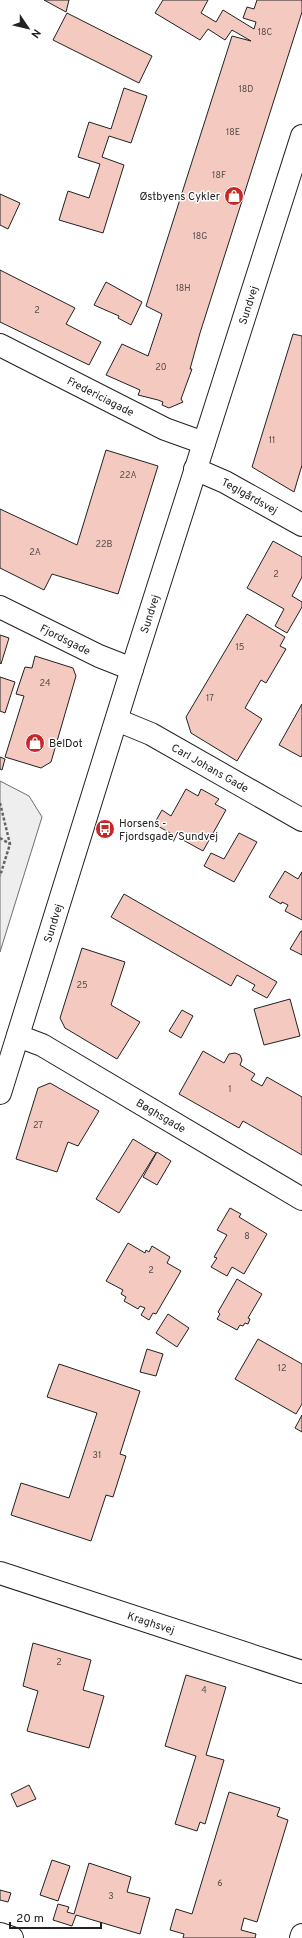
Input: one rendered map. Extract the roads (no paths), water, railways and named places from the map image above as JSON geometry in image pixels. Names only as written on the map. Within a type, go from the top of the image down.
[{"type":"street","name":"Sundvej","points":[[0,1093],[132,669],[302,136]]},
{"type":"street","name":"Fredericiagade","points":[[0,345],[166,429],[204,443]]},
{"type":"street","name":"Teglgårdsvej","points":[[196,469],[225,482],[302,525]]},
{"type":"street","name":"Fjordsgade","points":[[0,607],[100,656],[132,669]]},
{"type":"street","name":"Carl Johans Gade","points":[[117,720],[151,734],[302,820]]},
{"type":"street","name":"Bøghsgade","points":[[18,1036],[42,1045],[302,1199]]},
{"type":"street","name":"Kraghsvej","points":[[0,1573],[302,1672]]},
{"type":"street","points":[[0,1934],[12,1938]]},
{"type":"place","name":"Østbyens Cykler","points":[[234,196]]},
{"type":"place","name":"BelDot","points":[[35,743]]},
{"type":"place","name":"Horsens - Fjordsgade/Sundvej","points":[[105,829]]}]
